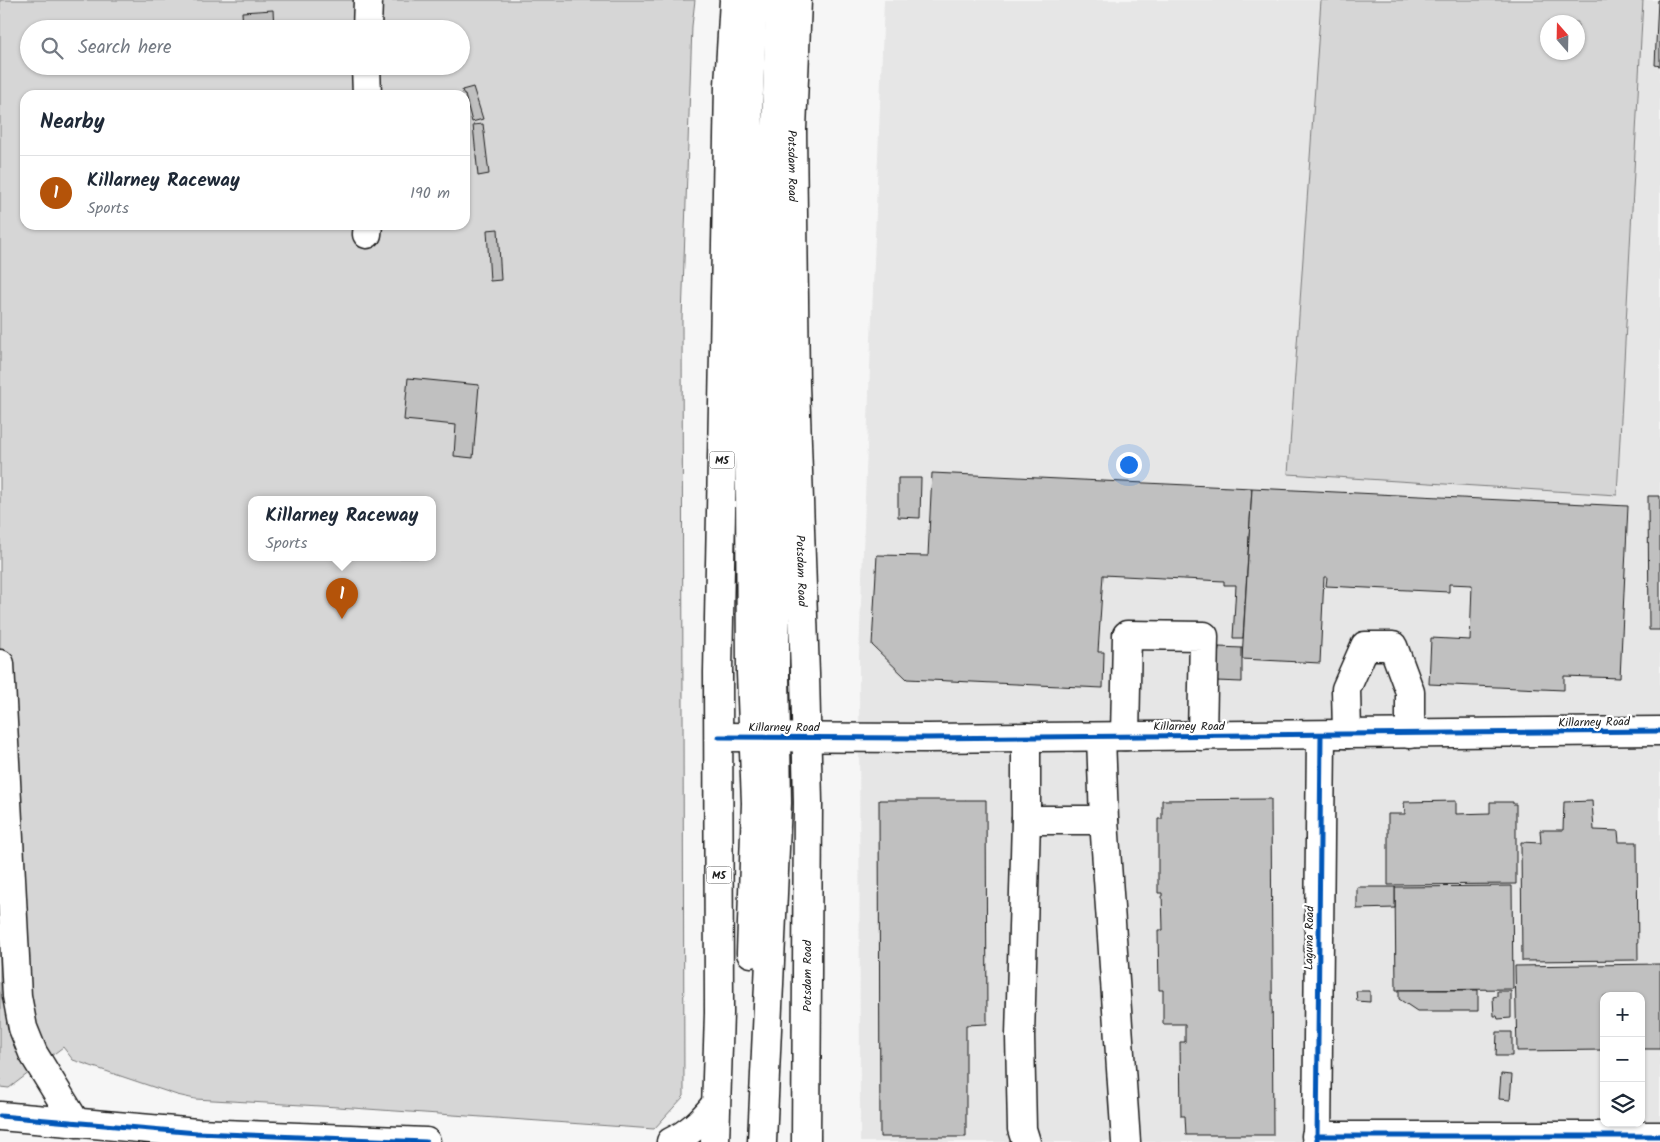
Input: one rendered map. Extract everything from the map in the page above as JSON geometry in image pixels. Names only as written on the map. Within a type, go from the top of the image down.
[{"type":"main road","points":[[367,20],[368,0]]},
{"type":"main road","name":"M5","points":[[715,1142],[719,1013],[718,662],[729,85],[734,0]]},
{"type":"main road","points":[[752,0],[748,124],[751,673],[777,803],[762,1142]]},
{"type":"main road","points":[[746,1142],[756,803],[775,673],[776,126],[780,0]]},
{"type":"main road","name":"Potsdam Road","points":[[797,0],[792,130],[795,385],[806,737],[808,976],[806,1142]]},
{"type":"main road","points":[[366,75],[367,90]]},
{"type":"main road","points":[[1126,1142],[1104,820],[1127,635],[1204,636],[1202,736]]},
{"type":"main road","name":"Laguna Road","points":[[1316,1139],[1334,734],[1346,689],[1365,646],[1393,646],[1410,692],[1410,734]]},
{"type":"main road","points":[[0,664],[17,996],[23,1028],[32,1053],[76,1124]]},
{"type":"main road","name":"Killarney Road","points":[[719,737],[1026,737],[1660,732]]},
{"type":"main road","points":[[1026,737],[1026,820],[1020,1036],[1022,1129],[1026,1142]]},
{"type":"main road","points":[[1026,820],[1104,820]]},
{"type":"main road","points":[[671,1142],[700,1124],[715,1105]]},
{"type":"main road","points":[[0,1116],[197,1138],[426,1142]]},
{"type":"main road","points":[[1316,1139],[1660,1136]]},
{"type":"shaded area","points":[[0,0],[695,0],[692,26],[682,319],[684,1096],[654,1129],[195,1099],[177,1095],[73,1060],[63,1047],[9,1088],[0,1087]]},
{"type":"shaded area","points":[[884,0],[1660,0],[1660,1142],[860,1142],[859,656]]},
{"type":"shaded area","points":[[1321,0],[1643,0],[1617,495],[1288,474]]},
{"type":"building","points":[[1658,0],[1660,0],[1660,66],[1655,65]]},
{"type":"building","points":[[273,10],[274,20],[242,20],[242,12]]},
{"type":"building","points":[[473,87],[483,119],[472,122],[470,114],[470,90],[462,90]]},
{"type":"building","points":[[483,124],[489,174],[478,176],[473,125]]},
{"type":"building","points":[[498,229],[501,280],[490,281],[487,230]]},
{"type":"building","points":[[408,378],[479,385],[473,458],[454,456],[456,425],[404,420]]},
{"type":"building","points":[[932,473],[1252,488],[1243,638],[1233,638],[1236,585],[1224,585],[1224,581],[1103,575],[1098,652],[1104,652],[1103,688],[907,679],[872,645],[877,555],[928,556]]},
{"type":"building","points":[[898,478],[921,478],[920,518],[898,517]]},
{"type":"building","points":[[1252,488],[1628,506],[1620,678],[1564,676],[1564,690],[1429,684],[1431,638],[1470,640],[1472,585],[1449,584],[1449,592],[1326,586],[1327,577],[1324,577],[1320,663],[1242,659]]},
{"type":"building","points":[[1648,496],[1660,496],[1660,630],[1649,630]]},
{"type":"building","points":[[1219,647],[1242,648],[1242,682],[1216,681]]},
{"type":"building","points":[[1271,799],[1273,1135],[1186,1135],[1185,1116],[1181,1116],[1180,1042],[1185,1042],[1185,1024],[1163,1024],[1163,990],[1159,990],[1158,930],[1163,930],[1162,893],[1158,893],[1158,819],[1162,819],[1162,800]]},
{"type":"building","points":[[879,800],[986,800],[987,1024],[966,1025],[966,1137],[880,1137]]},
{"type":"building","points":[[1456,801],[1456,814],[1490,813],[1490,802],[1513,802],[1513,804],[1516,804],[1516,884],[1388,885],[1388,814],[1405,814],[1404,802]]},
{"type":"building","points":[[1592,801],[1594,830],[1618,831],[1619,842],[1637,842],[1638,960],[1522,961],[1521,842],[1541,843],[1540,830],[1563,830],[1564,802]]},
{"type":"building","points":[[1512,886],[1513,989],[1396,990],[1395,887]]},
{"type":"building","points":[[1357,887],[1395,887],[1395,908],[1357,909]]},
{"type":"building","points":[[1660,964],[1660,1049],[1645,1049],[1645,992],[1600,992],[1600,1050],[1517,1051],[1515,966]]},
{"type":"building","points":[[1399,990],[1478,990],[1478,1011],[1417,1011],[1399,999]]},
{"type":"building","points":[[1356,991],[1370,991],[1370,1002],[1357,1001]]},
{"type":"building","points":[[1497,991],[1511,991],[1511,1018],[1498,1019],[1497,1016],[1494,1016],[1493,997],[1497,996]]},
{"type":"building","points":[[1497,1032],[1512,1032],[1512,1056],[1496,1056]]},
{"type":"building","points":[[1501,1074],[1512,1075],[1510,1100],[1499,1099]]},
{"type":"cycle path","points":[[719,737],[927,738],[1660,731]]},
{"type":"cycle path","points":[[1317,1142],[1321,735]]},
{"type":"cycle path","points":[[0,1116],[197,1133],[426,1142]]},
{"type":"cycle path","points":[[1316,1136],[1660,1136]]},
{"type":"place","name":"Killarney Raceway","points":[[342,619]]}]
